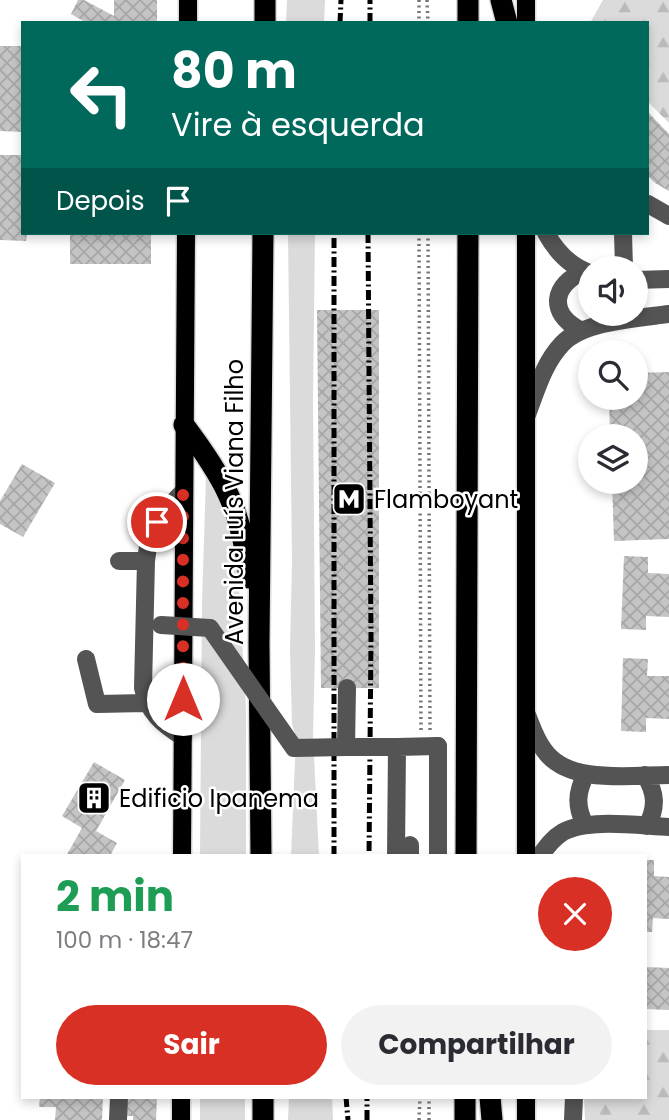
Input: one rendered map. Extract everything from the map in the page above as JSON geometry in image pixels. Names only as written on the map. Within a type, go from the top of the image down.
[{"type":"highway","points":[[265,0],[265,21]]},
{"type":"highway","points":[[468,0],[468,21]]},
{"type":"highway","points":[[501,0],[506,21]]},
{"type":"highway","name":"Avenida Luís Viana Filho","points":[[261,854],[259,644],[263,235]]},
{"type":"highway","points":[[466,854],[468,235]]},
{"type":"highway","points":[[184,425],[214,465],[236,510],[248,564],[259,644]]},
{"type":"highway","points":[[263,1099],[263,1120]]},
{"type":"highway","points":[[465,1099],[465,1120]]},
{"type":"highway","points":[[490,1099],[492,1120]]},
{"type":"main road","points":[[188,0],[188,21]]},
{"type":"main road","points":[[526,0],[526,21]]},
{"type":"main road","name":"Avenida Luís Viana Filho","points":[[182,854],[186,235]]},
{"type":"main road","points":[[526,235],[526,854]]},
{"type":"main road","points":[[181,1099],[181,1120]]},
{"type":"main road","points":[[526,1099],[526,1120]]},
{"type":"street","points":[[649,205],[669,216]]},
{"type":"street","points":[[547,235],[566,260],[578,267]]},
{"type":"street","points":[[623,235],[624,256]]},
{"type":"street","points":[[578,275],[563,284],[558,295],[558,307],[563,318],[580,330]]},
{"type":"street","points":[[648,280],[669,279]]},
{"type":"street","points":[[525,420],[549,361],[562,343],[580,330],[669,313]]},
{"type":"street","points":[[183,492],[173,499],[149,539],[146,561],[143,688],[146,703],[161,722],[183,737]]},
{"type":"street","points":[[120,561],[146,561]]},
{"type":"street","points":[[161,625],[210,628],[293,748],[430,744],[438,854]]},
{"type":"street","points":[[86,659],[97,704],[146,703]]},
{"type":"street","points":[[346,747],[347,688]]},
{"type":"street","points":[[527,715],[544,752],[557,764],[586,775],[669,775]]},
{"type":"street","points":[[397,747],[405,852]]},
{"type":"street","points":[[584,825],[578,805],[581,784],[586,775]]},
{"type":"street","points":[[645,775],[652,786],[655,801],[647,826]]},
{"type":"street","points":[[541,854],[561,833],[584,825],[669,827]]},
{"type":"street","points":[[118,1120],[119,1099]]},
{"type":"street","points":[[573,1120],[574,1099]]},
{"type":"street","points":[[585,1099],[585,1120]]},
{"type":"path","points":[[419,0],[419,21]]},
{"type":"path","points":[[428,0],[428,21]]},
{"type":"path","points":[[419,235],[430,744]]},
{"type":"path","points":[[428,235],[430,744]]},
{"type":"path","points":[[419,1120],[420,1099]]},
{"type":"path","points":[[429,1099],[429,1120]]},
{"type":"green space","points":[[287,0],[325,0],[324,21],[286,21]]},
{"type":"green space","points":[[603,0],[669,0],[669,123],[649,103],[649,21],[591,21]]},
{"type":"green space","points":[[288,235],[315,235],[313,737],[319,854],[291,854],[296,737],[292,724],[290,650],[292,562]]},
{"type":"green space","points":[[206,475],[221,497],[236,535],[246,709],[246,854],[200,854]]},
{"type":"green space","points":[[647,1030],[669,1030],[669,1120],[585,1120],[584,1099],[647,1099]]},
{"type":"green space","points":[[200,1099],[245,1099],[245,1120],[200,1120]]},
{"type":"green space","points":[[289,1099],[332,1099],[333,1120],[288,1120]]},
{"type":"building","points":[[78,0],[84,0],[114,16],[114,0],[157,0],[157,21],[83,21],[71,14]]},
{"type":"building","points":[[0,46],[21,46],[21,132],[0,131]]},
{"type":"building","points":[[649,113],[669,134],[669,191],[649,177]]},
{"type":"building","points":[[0,155],[21,155],[21,235],[27,235],[26,241],[0,240]]},
{"type":"building","points":[[70,235],[151,235],[151,264],[70,264]]},
{"type":"building","name":"Flamboyant","points":[[317,310],[379,310],[379,688],[321,688]]},
{"type":"building","points":[[669,372],[669,539],[614,541],[612,494],[648,494],[648,424],[610,424],[609,410],[648,410],[648,373]]},
{"type":"building","points":[[22,464],[55,483],[23,537],[0,524],[0,501]]},
{"type":"building","points":[[624,556],[648,557],[648,573],[669,574],[669,617],[646,616],[646,630],[621,629]]},
{"type":"building","points":[[623,658],[648,659],[647,676],[669,676],[669,719],[646,718],[646,732],[621,731]]},
{"type":"building","name":"Edificio Ipanema","points":[[94,762],[125,780],[96,831],[117,843],[111,854],[67,854],[82,828],[62,816]]},
{"type":"building","points":[[647,860],[654,860],[654,876],[669,877],[669,919],[653,918],[652,932],[647,932]]},
{"type":"building","points":[[647,967],[669,968],[669,1010],[647,1009]]},
{"type":"building","points":[[40,1099],[103,1099],[102,1120],[55,1120],[56,1107],[39,1107]]},
{"type":"building","points":[[125,1099],[157,1099],[156,1120],[133,1120],[133,1116],[125,1116]]},
{"type":"railway","points":[[340,21],[341,0]]},
{"type":"railway","points":[[370,0],[370,21]]},
{"type":"railway","points":[[334,235],[334,854]]},
{"type":"railway","points":[[368,235],[371,639],[369,854]]},
{"type":"railway","points":[[346,1099],[348,1120]]},
{"type":"railway","points":[[367,1099],[367,1120]]},
{"type":"place","name":"Flamboyant","points":[[349,499]]},
{"type":"place","name":"Edificio Ipanema","points":[[94,798]]},
{"type":"route","points":[[157,522],[173,499],[183,492],[183,699]]}]
